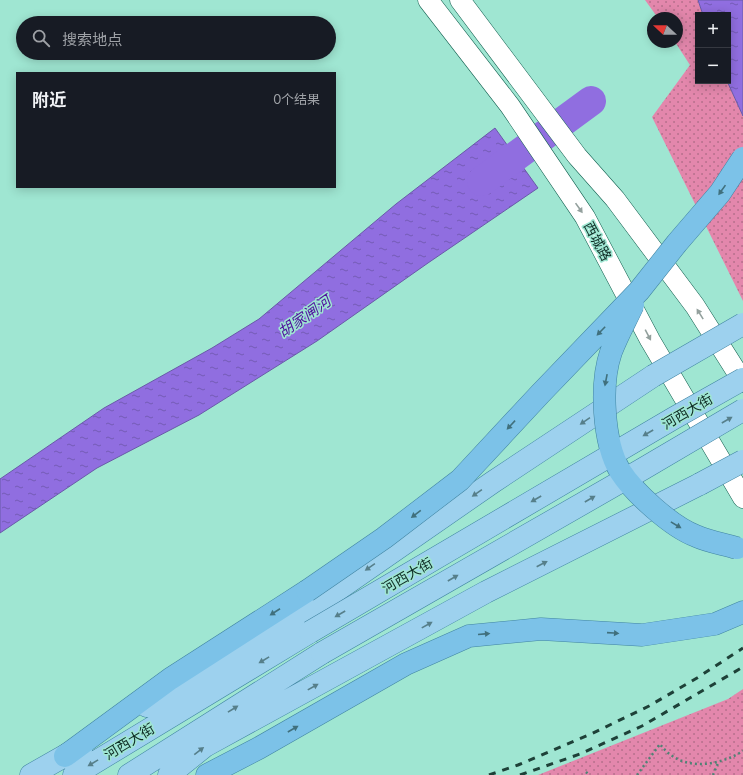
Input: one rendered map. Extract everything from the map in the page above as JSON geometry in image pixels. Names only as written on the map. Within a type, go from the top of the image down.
[{"type":"highway","points":[[65,756],[170,679],[308,591],[384,538],[460,480],[639,291],[677,243],[720,193],[743,158]]},
{"type":"highway","points":[[639,291],[611,353],[604,388],[605,420],[610,445],[620,471],[640,495],[664,518],[695,536],[743,549]]},
{"type":"highway","points":[[207,775],[259,748],[406,664],[469,636],[541,629],[642,635],[715,624],[743,612]]},
{"type":"main road","points":[[31,775],[320,602],[493,482],[653,376],[743,324]]},
{"type":"main road","name":"河西大街","points":[[74,775],[310,632],[743,379]]},
{"type":"main road","name":"河西大街","points":[[129,775],[322,653],[642,470],[743,410]]},
{"type":"main road","points":[[169,775],[205,746],[465,604],[743,461]]},
{"type":"street","name":"西城路","points":[[428,0],[510,106],[585,217],[650,340],[743,498]]},
{"type":"street","points":[[460,0],[578,156],[615,199],[695,306],[743,382]]},
{"type":"path","points":[[637,775],[660,744],[665,750],[683,761],[703,765],[736,756],[743,751]]},
{"type":"path","points":[[713,775],[718,762]]},
{"type":"path","points":[[586,772],[589,775]]},
{"type":"shaded area","points":[[645,0],[698,0],[702,12],[695,12],[695,84],[728,84],[743,116],[743,301],[652,117],[690,65],[679,48],[683,48],[683,12],[654,12]]},
{"type":"shaded area","points":[[743,689],[743,775],[538,775],[728,699]]},
{"type":"water","points":[[698,0],[743,0],[743,116],[728,84],[731,84],[731,12],[702,12]]},
{"type":"water","points":[[495,128],[538,188],[317,341],[199,415],[97,468],[0,533],[0,479],[104,408],[212,348],[259,319],[396,204]]},
{"type":"waterway","name":"胡家闸河","points":[[482,181],[591,101]]},
{"type":"railway","points":[[489,775],[518,765],[591,734],[649,706],[697,678],[743,648]]},
{"type":"railway","points":[[520,775],[580,754],[642,726],[743,667]]}]
